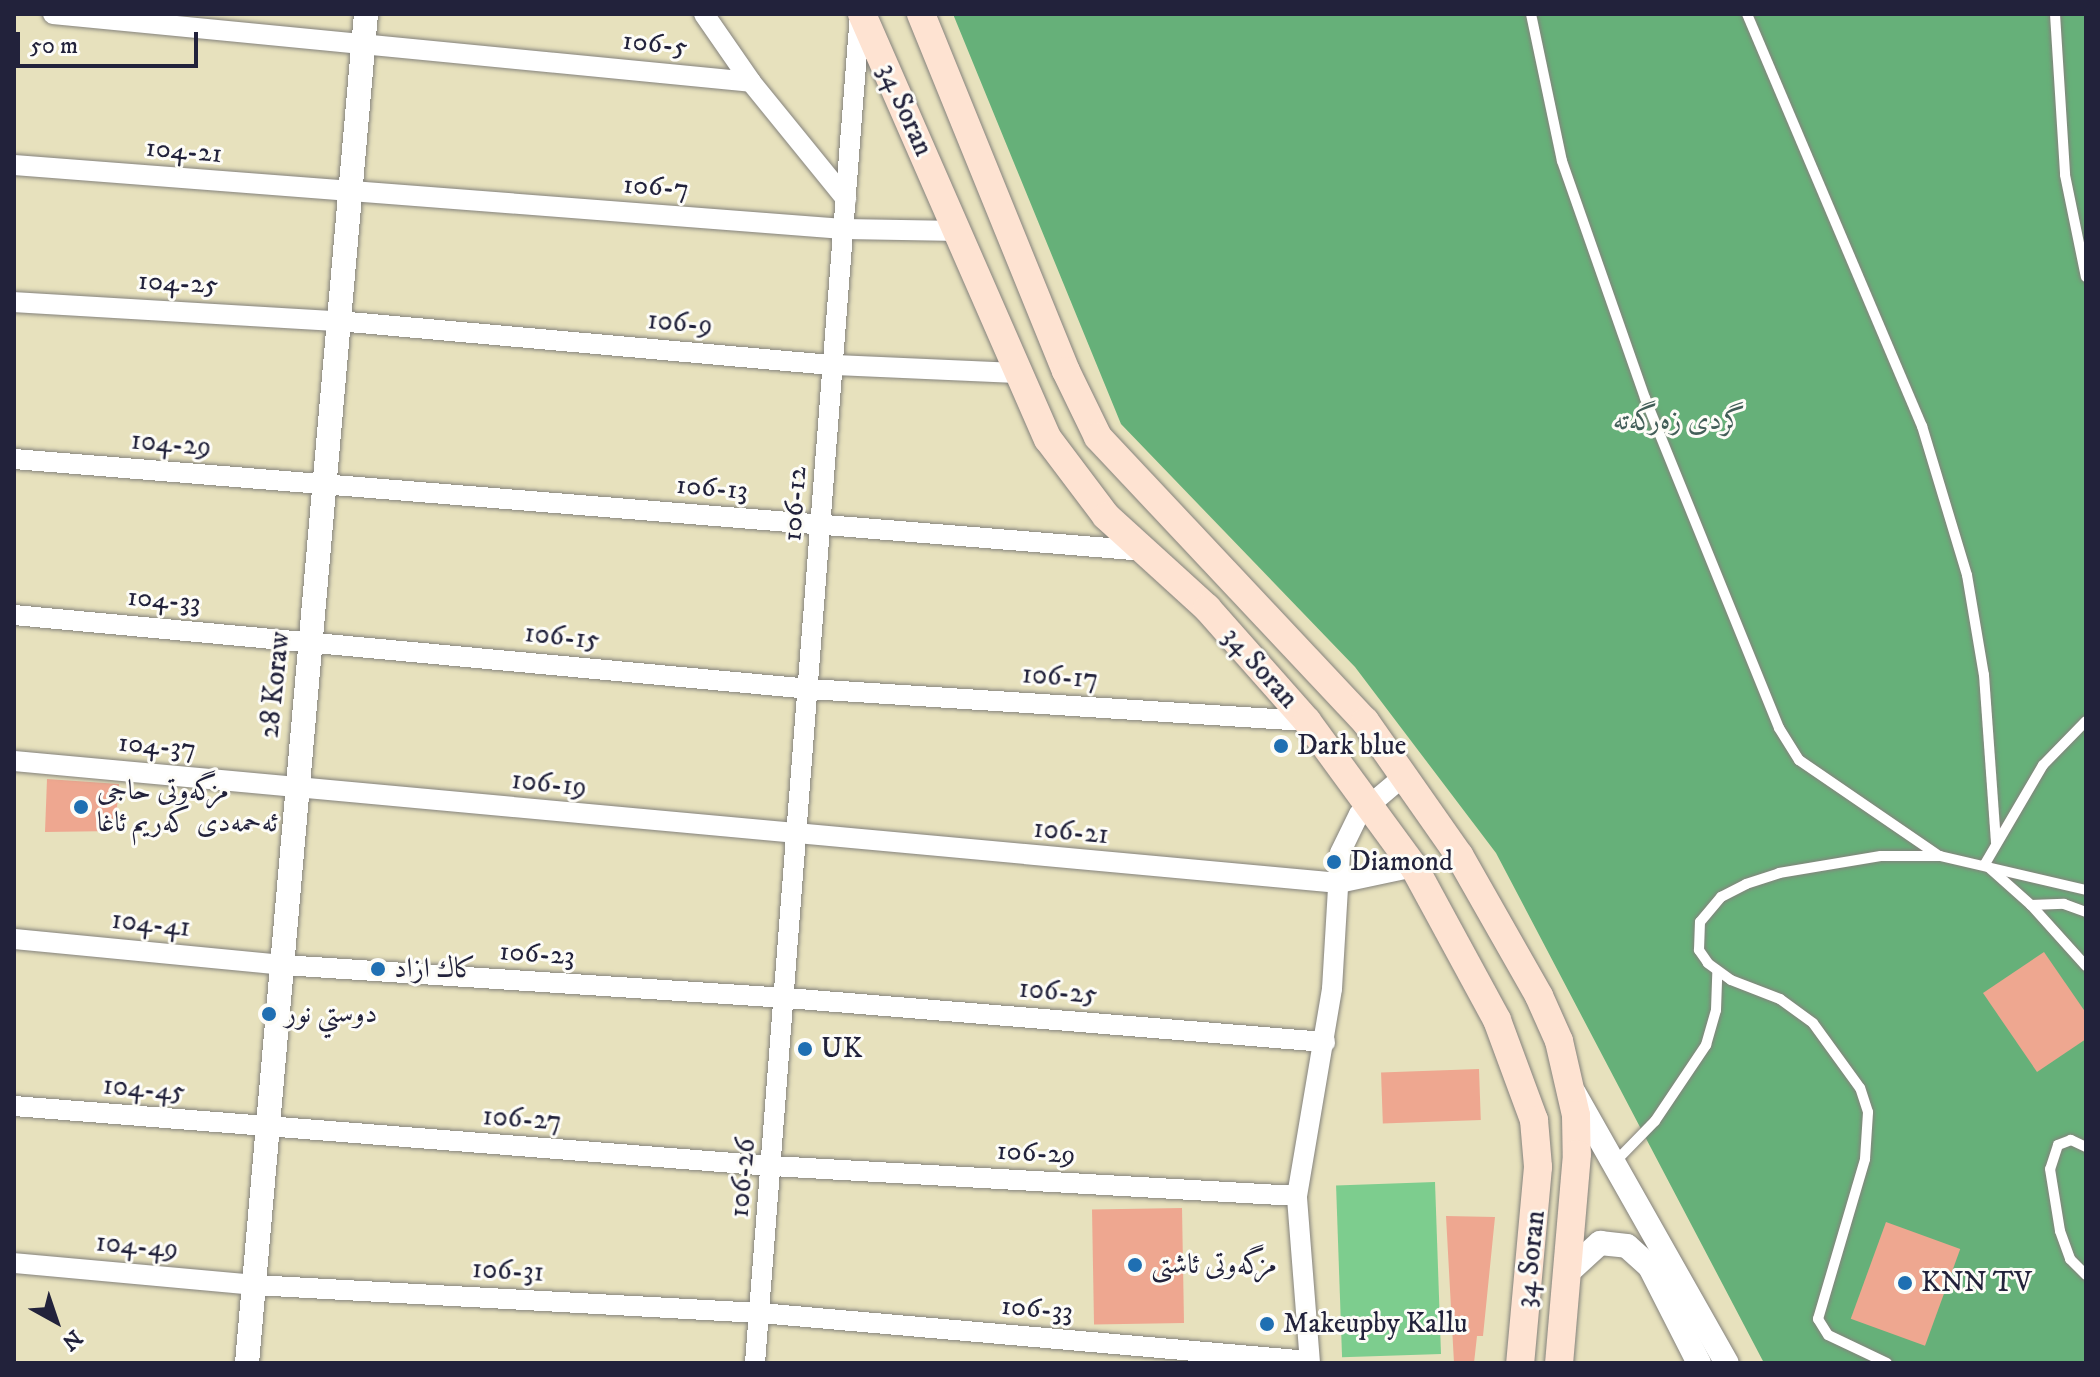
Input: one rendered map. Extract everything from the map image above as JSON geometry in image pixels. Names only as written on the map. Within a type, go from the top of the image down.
[{"type":"main road","name":"34 Soran","points":[[861,14],[959,231],[1034,412],[1071,474],[1144,551],[1207,608],[1307,721],[1414,867],[1497,1020],[1534,1120],[1537,1223],[1520,1363]]},
{"type":"main road","name":"34 Soran","points":[[921,14],[1066,371],[1098,437],[1167,516],[1333,683],[1404,776],[1517,952],[1559,1041],[1570,1086],[1577,1154],[1559,1363]]},
{"type":"street","name":"106-5","points":[[53,14],[751,82]]},
{"type":"street","name":"28 Koraw","points":[[247,1363],[283,965],[294,787],[366,14]]},
{"type":"street","points":[[704,14],[751,82],[846,199]]},
{"type":"street","name":"106-12","points":[[787,998],[861,14]]},
{"type":"street","name":"104-21","points":[[14,165],[350,193]]},
{"type":"street","name":"106-7","points":[[350,193],[844,229],[959,231]]},
{"type":"street","name":"104-25","points":[[14,302],[338,321]]},
{"type":"street","name":"106-9","points":[[338,321],[834,365],[1018,373]]},
{"type":"street","name":"104-29","points":[[14,459],[324,485]]},
{"type":"street","name":"106-13","points":[[324,485],[1144,551]]},
{"type":"street","name":"104-33","points":[[14,615],[309,640]]},
{"type":"street","name":"106-15","points":[[309,640],[810,689]]},
{"type":"street","name":"106-17","points":[[810,689],[1307,721]]},
{"type":"street","name":"104-37","points":[[14,761],[294,787]]},
{"type":"street","points":[[1310,1362],[1297,1196],[1325,1042],[1345,839],[1368,803],[1404,776]]},
{"type":"street","name":"106-19","points":[[294,787],[799,837]]},
{"type":"street","name":"106-21","points":[[799,837],[1339,883],[1414,867]]},
{"type":"street","name":"104-41","points":[[14,939],[283,965]]},
{"type":"street","name":"106-23","points":[[283,965],[787,998]]},
{"type":"street","name":"106-25","points":[[787,998],[1325,1042]]},
{"type":"street","name":"106-26","points":[[755,1363],[787,998]]},
{"type":"street","points":[[1570,1086],[1614,1163],[1699,1363]]},
{"type":"street","name":"104-45","points":[[14,1106],[268,1128]]},
{"type":"street","name":"106-27","points":[[268,1128],[772,1166]]},
{"type":"street","name":"106-29","points":[[772,1166],[1297,1196]]},
{"type":"street","points":[[1567,1273],[1600,1243],[1627,1246],[1654,1256],[1727,1363]]},
{"type":"street","name":"104-49","points":[[14,1263],[254,1285]]},
{"type":"street","name":"106-31","points":[[254,1285],[760,1313]]},
{"type":"street","name":"106-33","points":[[760,1313],[1310,1362]]},
{"type":"lane","points":[[1531,14],[1562,161],[1645,398],[1779,728],[1799,760],[1940,856]]},
{"type":"lane","points":[[1747,14],[1922,426],[1967,575],[1984,675],[1996,843]]},
{"type":"lane","points":[[2055,14],[2065,175],[2086,277]]},
{"type":"lane","points":[[1985,864],[2043,765],[2086,721]]},
{"type":"lane","points":[[1887,1363],[1828,1335],[1818,1319],[1865,1159],[1868,1112],[1860,1088],[1829,1041],[1795,1008],[1717,973],[1699,950],[1698,934],[1707,909],[1721,897],[1779,873],[1826,863],[1940,856],[1985,864],[2086,890]]},
{"type":"lane","points":[[1985,864],[2031,905],[2086,966]]},
{"type":"lane","points":[[2031,905],[2064,904],[2086,912]]},
{"type":"lane","points":[[1614,1163],[1655,1121],[1706,1045],[1716,1010],[1717,973]]},
{"type":"lane","points":[[2086,1147],[2071,1140],[2058,1145],[2050,1169],[2060,1231],[2070,1259],[2086,1275]]},
{"type":"green space","name":"گردی زەرگەتە","points":[[953,14],[2086,14],[2086,1363],[1764,1363],[1496,853],[1355,667],[1121,424]]},
{"type":"green space","points":[[1435,1182],[1441,1354],[1342,1357],[1336,1185]]},
{"type":"building","name":"مزگەوتی حاجی ئەحمەدی کەریم ئاغا","points":[[47,779],[119,784],[115,831],[45,832]]},
{"type":"building","points":[[2044,952],[2086,1013],[2086,1039],[2037,1072],[1983,993]]},
{"type":"building","points":[[1479,1069],[1481,1120],[1383,1123],[1381,1072]]},
{"type":"building","name":"مزگەوتی ئاشتی","points":[[1182,1208],[1184,1323],[1094,1325],[1092,1210]]},
{"type":"building","points":[[1446,1216],[1495,1217],[1483,1336],[1477,1336],[1474,1363],[1454,1363]]},
{"type":"building","name":"KNN TV","points":[[1886,1222],[1960,1249],[1925,1346],[1851,1319]]},
{"type":"place","name":"Dark blue","points":[[1281,746]]},
{"type":"place","name":"مزگەوتی حاجی ئەحمەدی کەریم ئاغا","points":[[81,807]]},
{"type":"place","name":"Diamond","points":[[1334,862]]},
{"type":"place","name":"كاك ازاد","points":[[378,969]]},
{"type":"place","name":"دوستي نور","points":[[269,1014]]},
{"type":"place","name":"UK","points":[[805,1049]]},
{"type":"place","name":"مزگەوتی ئاشتی","points":[[1135,1265]]},
{"type":"place","name":"KNN TV","points":[[1905,1283]]},
{"type":"place","name":"Makeupby Kallu","points":[[1267,1324]]}]
